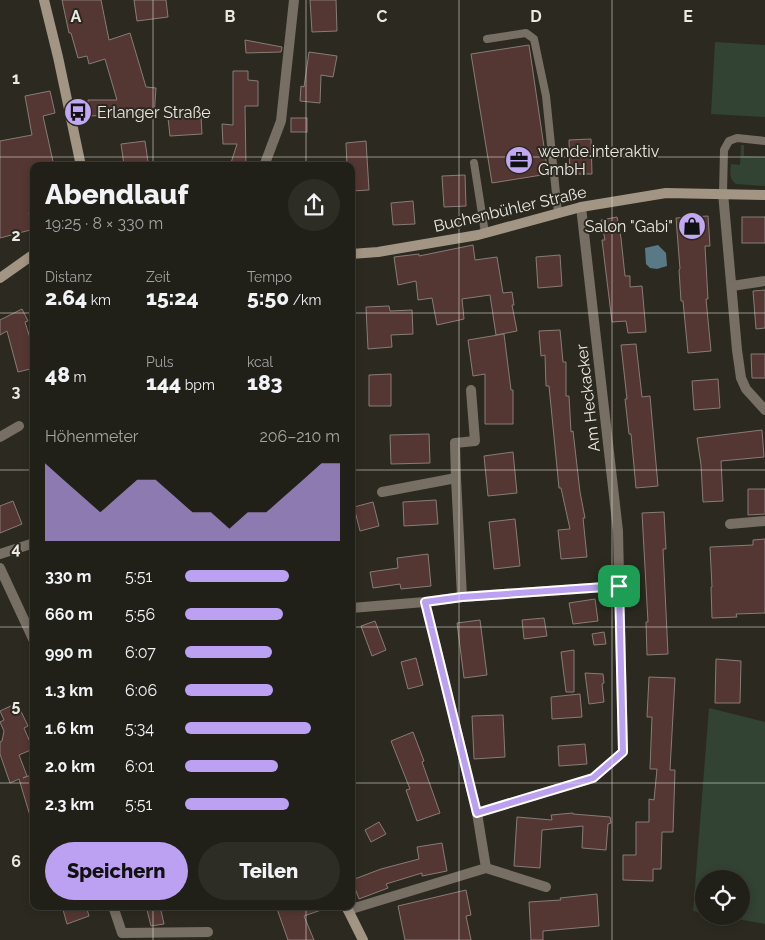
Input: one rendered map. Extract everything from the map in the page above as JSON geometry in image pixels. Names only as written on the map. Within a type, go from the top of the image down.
[{"type":"street","points":[[44,0],[80,162]]},
{"type":"street","points":[[266,162],[281,121],[294,0]]},
{"type":"street","name":"Buchenbühler Straße","points":[[355,254],[378,252],[485,233],[581,207],[666,193],[765,195]]},
{"type":"street","points":[[723,193],[741,378],[746,389],[765,410]]},
{"type":"street","name":"Am Heckacker","points":[[477,813],[593,778],[623,752],[618,532],[581,207]]},
{"type":"street","points":[[0,278],[30,257]]},
{"type":"street","points":[[732,286],[765,281]]},
{"type":"street","points":[[462,597],[455,443],[475,441],[472,390]]},
{"type":"street","points":[[0,437],[19,426]]},
{"type":"street","points":[[382,492],[456,478]]},
{"type":"street","points":[[730,524],[765,521]]},
{"type":"street","points":[[0,554],[30,543]]},
{"type":"street","points":[[0,568],[30,632]]},
{"type":"street","points":[[355,608],[462,597],[619,586]]},
{"type":"street","points":[[425,602],[477,813],[486,868]]},
{"type":"street","points":[[355,906],[486,868],[546,887]]},
{"type":"street","points":[[114,910],[122,932],[208,932]]},
{"type":"street","points":[[348,910],[363,940]]},
{"type":"lane","points":[[487,39],[526,34],[534,39],[546,96],[558,213]]},
{"type":"lane","points":[[723,193],[724,150],[728,141],[736,138],[765,141]]},
{"type":"lane","points":[[474,163],[485,233]]},
{"type":"green space","points":[[715,42],[765,45],[765,117],[711,114]]},
{"type":"green space","points":[[741,145],[744,145],[744,156],[765,157],[765,186],[736,184],[732,180],[730,173],[731,164],[740,165]]},
{"type":"green space","points":[[709,708],[765,722],[765,924],[750,921],[750,870],[696,870]]},
{"type":"green space","points":[[695,886],[695,911],[693,911]]},
{"type":"water","points":[[658,245],[666,253],[667,266],[657,269],[650,268],[646,264],[645,248]]},
{"type":"building","points":[[62,0],[101,0],[109,40],[130,33],[146,87],[156,88],[154,116],[123,113],[123,115],[88,116],[88,100],[117,100],[105,59],[89,64],[87,56],[78,58],[71,33],[69,33]]},
{"type":"building","points":[[134,0],[166,0],[168,17],[137,21]]},
{"type":"building","points":[[310,0],[336,0],[337,31],[312,32]]},
{"type":"building","points":[[245,40],[282,47],[281,52],[246,53]]},
{"type":"building","points":[[529,45],[548,174],[492,183],[471,54]]},
{"type":"building","points":[[309,52],[337,56],[333,77],[321,75],[320,103],[300,101],[301,86],[304,87]]},
{"type":"building","points":[[233,71],[248,71],[248,80],[258,81],[258,106],[245,106],[246,162],[231,162],[237,144],[223,144],[222,124],[233,125]]},
{"type":"building","points":[[50,91],[55,113],[43,116],[53,162],[30,162],[30,230],[0,238],[0,141],[32,135],[25,96]]},
{"type":"building","points":[[201,116],[202,134],[170,136],[168,118]]},
{"type":"building","points":[[291,118],[307,118],[307,132],[291,132]]},
{"type":"building","points":[[591,139],[592,174],[570,174],[569,140]]},
{"type":"building","points":[[145,141],[148,162],[124,162],[121,144]]},
{"type":"building","points":[[366,141],[369,190],[355,191],[355,162],[347,162],[346,143]]},
{"type":"building","points":[[465,175],[466,206],[444,207],[442,176]]},
{"type":"building","points":[[413,201],[415,224],[393,225],[391,203]]},
{"type":"building","points":[[708,216],[710,246],[705,246],[708,299],[706,299],[711,351],[688,353],[683,301],[681,301],[676,218]]},
{"type":"building","points":[[617,217],[625,276],[630,276],[630,287],[642,286],[646,332],[628,333],[626,321],[612,322],[602,240],[605,240],[601,220]]},
{"type":"building","points":[[742,217],[765,217],[765,243],[742,243]]},
{"type":"building","points":[[473,245],[475,260],[497,257],[503,293],[512,292],[514,305],[512,305],[517,331],[496,335],[490,295],[462,299],[464,319],[437,325],[432,298],[418,300],[416,281],[398,285],[394,257],[419,254],[419,256]]},
{"type":"building","points":[[560,255],[562,286],[538,288],[536,257]]},
{"type":"building","points":[[765,290],[765,328],[756,329],[753,291]]},
{"type":"building","points":[[389,306],[390,311],[412,310],[413,334],[391,335],[392,347],[368,349],[366,307]]},
{"type":"building","points":[[22,309],[28,321],[25,322],[30,338],[30,369],[18,372],[7,331],[0,335],[0,320]]},
{"type":"building","points":[[560,330],[563,362],[566,362],[566,396],[569,396],[571,432],[573,431],[585,518],[583,518],[587,557],[561,559],[558,530],[570,529],[561,488],[559,488],[549,386],[546,386],[545,355],[541,356],[539,331]]},
{"type":"building","points":[[504,334],[511,390],[513,390],[513,424],[485,424],[485,374],[473,376],[468,340]]},
{"type":"building","points":[[636,344],[642,397],[650,396],[658,486],[636,488],[631,434],[629,434],[625,399],[627,399],[621,345]]},
{"type":"building","points":[[751,354],[765,354],[765,378],[752,378]]},
{"type":"building","points":[[391,374],[391,406],[369,406],[369,375]]},
{"type":"building","points":[[718,379],[720,408],[694,410],[692,381]]},
{"type":"building","points":[[762,430],[764,457],[721,461],[723,501],[703,502],[697,438]]},
{"type":"building","points":[[429,434],[430,463],[391,464],[390,435]]},
{"type":"building","points":[[513,452],[517,493],[488,496],[484,456]]},
{"type":"building","points":[[748,489],[765,489],[765,514],[748,515]]},
{"type":"building","points":[[436,500],[438,524],[404,526],[403,502]]},
{"type":"building","points":[[13,501],[22,524],[0,533],[0,506]]},
{"type":"building","points":[[373,502],[379,526],[360,531],[355,507]]},
{"type":"building","points":[[664,512],[666,549],[663,549],[668,654],[647,655],[646,622],[648,622],[642,513]]},
{"type":"building","points":[[515,519],[520,566],[494,569],[489,522]]},
{"type":"building","points":[[765,539],[765,613],[736,614],[737,617],[712,618],[710,547],[753,545],[753,540]]},
{"type":"building","points":[[428,554],[431,586],[401,589],[400,584],[373,588],[370,572],[398,568],[397,558]]},
{"type":"building","points":[[595,599],[598,621],[573,624],[569,603]]},
{"type":"building","points":[[544,618],[547,636],[524,639],[522,620]]},
{"type":"building","points":[[480,620],[487,675],[464,678],[457,623]]},
{"type":"building","points":[[375,621],[386,650],[372,656],[361,626]]},
{"type":"building","points":[[604,632],[606,644],[594,645],[592,634]]},
{"type":"building","points":[[574,650],[574,692],[566,692],[561,652]]},
{"type":"building","points":[[416,658],[423,685],[408,689],[401,662]]},
{"type":"building","points":[[716,659],[741,661],[740,703],[715,703]]},
{"type":"building","points":[[585,673],[603,674],[604,702],[589,704]]},
{"type":"building","points":[[649,677],[675,678],[670,770],[675,770],[673,832],[662,832],[661,869],[653,869],[653,881],[623,880],[623,855],[636,855],[636,822],[649,822],[649,799],[654,800],[657,769],[650,769],[652,717],[647,717]]},
{"type":"building","points":[[580,694],[582,717],[552,719],[551,697]]},
{"type":"building","points":[[17,703],[28,726],[24,728],[30,742],[30,750],[19,755],[27,776],[23,778],[30,775],[30,816],[19,779],[10,783],[0,754],[0,742],[2,741],[4,731],[0,722],[4,720],[0,711]]},
{"type":"building","points":[[503,715],[505,757],[474,759],[472,716]]},
{"type":"building","points":[[413,732],[440,813],[417,821],[406,790],[410,789],[391,741]]},
{"type":"building","points":[[585,744],[587,764],[559,766],[558,746]]},
{"type":"building","points":[[573,813],[610,817],[611,823],[608,824],[606,850],[582,848],[583,826],[542,830],[540,868],[514,866],[517,817],[552,820],[551,815]]},
{"type":"building","points":[[379,822],[386,834],[371,842],[365,830]]},
{"type":"building","points":[[442,843],[447,871],[422,876],[422,873],[386,884],[388,888],[359,899],[355,888],[355,879],[381,869],[419,859],[417,847]]},
{"type":"building","points":[[466,890],[471,915],[466,916],[471,940],[405,940],[398,906]]},
{"type":"building","points":[[597,894],[599,926],[543,931],[543,940],[531,940],[529,902],[561,900],[560,898]]},
{"type":"building","points":[[63,910],[87,910],[89,916],[67,924]]},
{"type":"building","points":[[147,910],[161,910],[164,924],[151,926]]},
{"type":"building","points":[[277,910],[321,910],[304,916],[314,940],[288,940]]},
{"type":"place","name":"Erlanger Straße","points":[[78,112]]},
{"type":"place","name":"wende.interaktiv GmbH","points":[[519,160]]},
{"type":"place","name":"Salon \"Gabi\"","points":[[692,226]]},
{"type":"route","points":[[619,586],[623,752],[593,778],[477,813],[425,602],[462,597],[619,586]]}]
